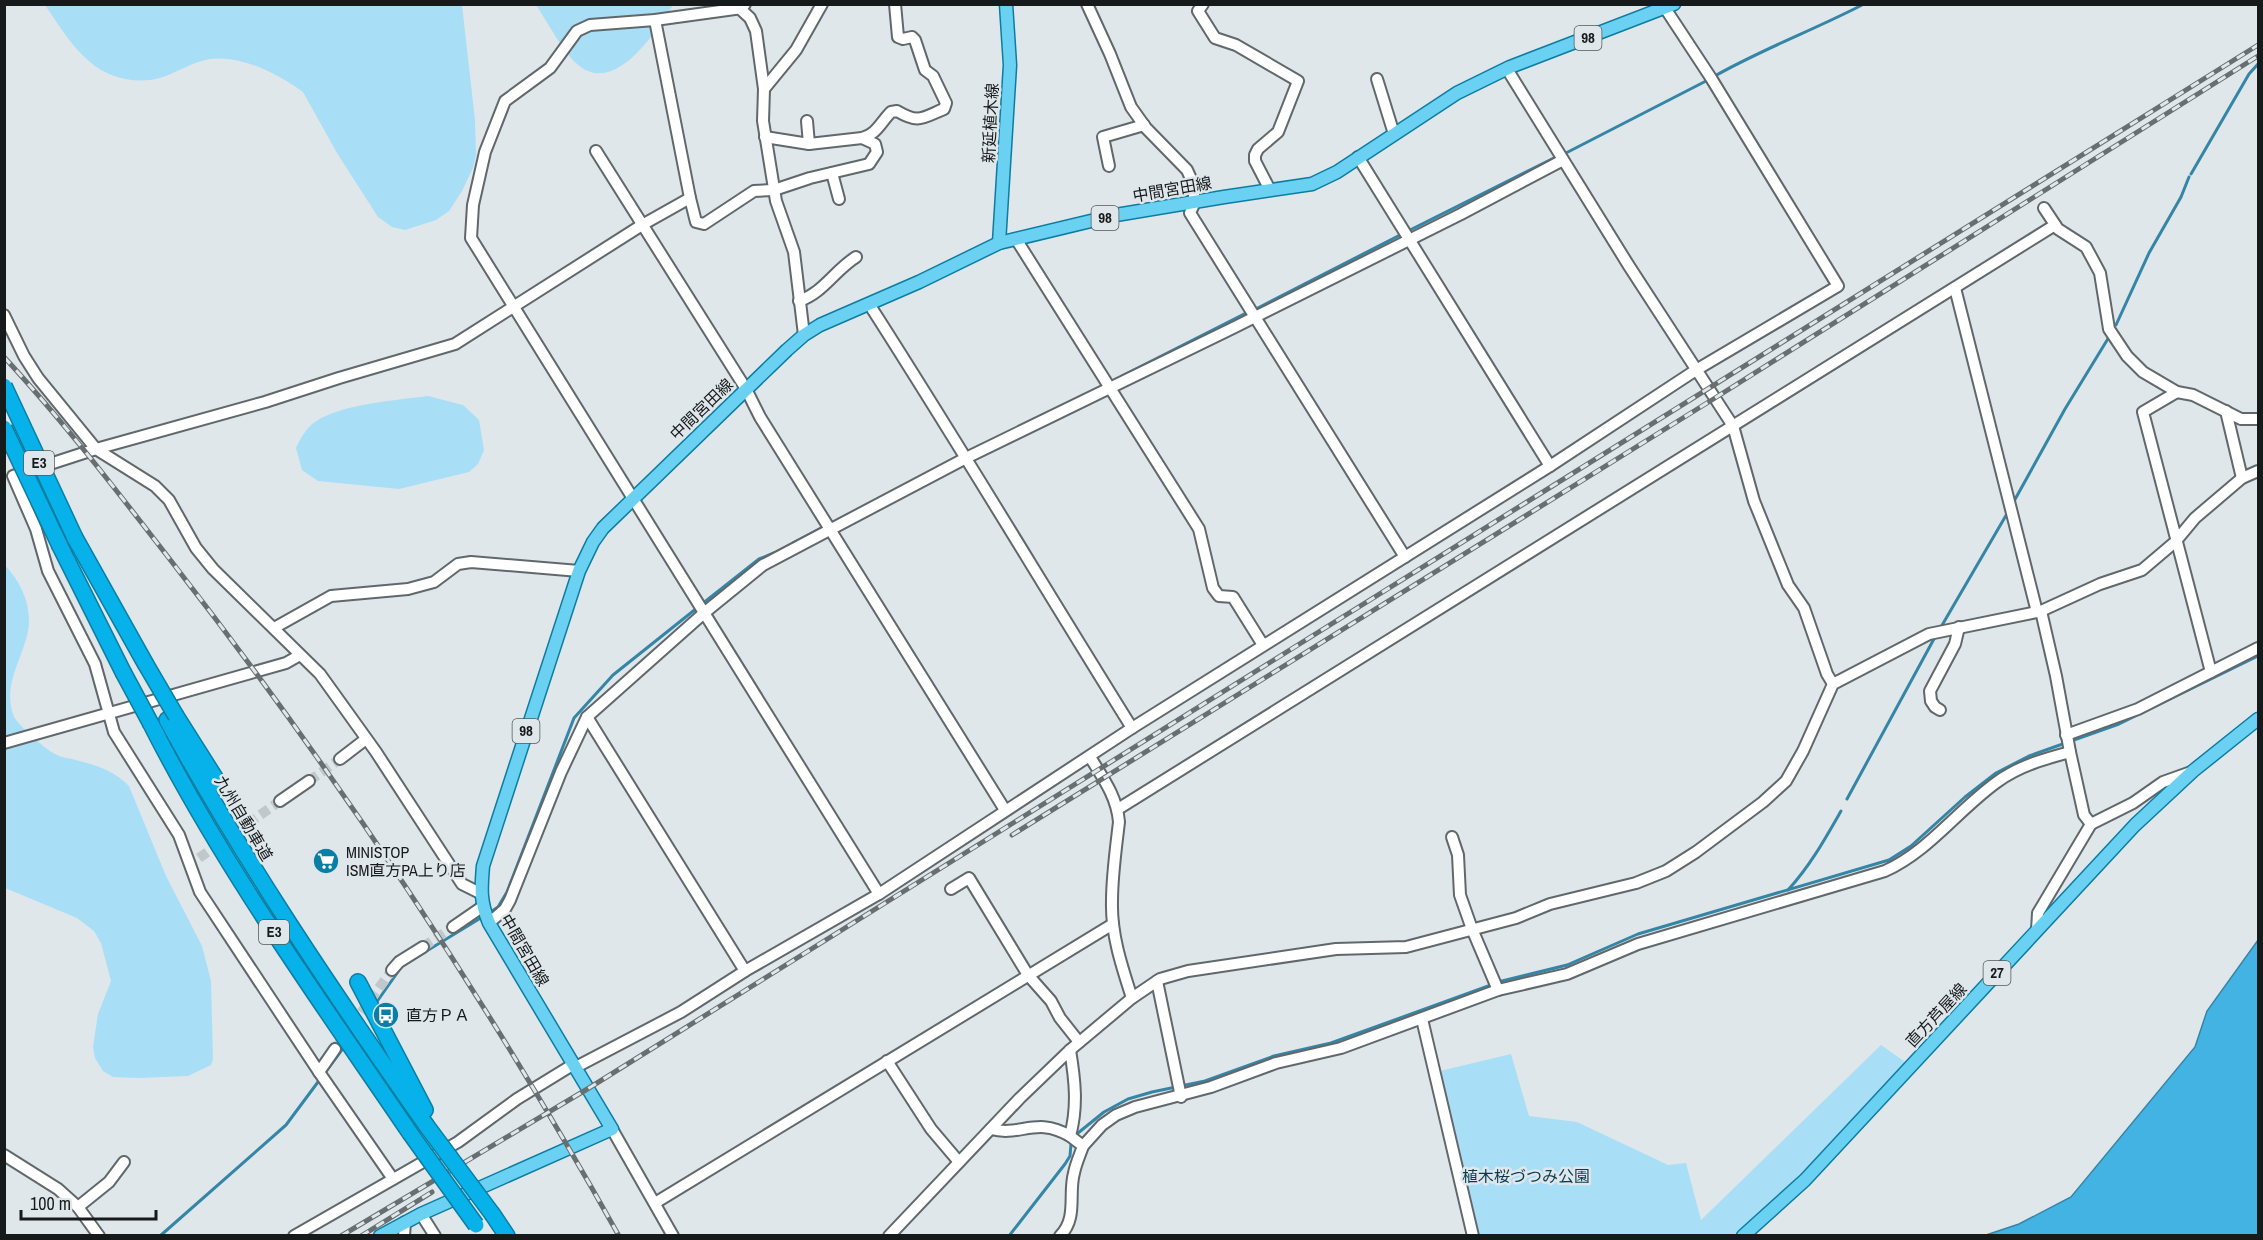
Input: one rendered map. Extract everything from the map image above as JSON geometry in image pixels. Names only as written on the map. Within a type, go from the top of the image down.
[{"type":"highway","name":"九州自動車道","points":[[4,386],[135,667],[151,724],[180,782],[253,900],[479,1230]]},
{"type":"highway","name":"九州自動車道","points":[[4,428],[60,546],[135,667],[172,718],[266,888],[451,1159],[507,1236]]},
{"type":"highway","points":[[172,718],[219,784]]},
{"type":"highway","points":[[358,982],[429,1124]]},
{"type":"main road","name":"新延植木線","points":[[999,243],[1010,65],[1006,4]]},
{"type":"main road","name":"中間宮田線","points":[[612,1129],[489,923],[482,907],[480,893],[483,866],[579,571],[593,542],[631,498],[804,335],[820,325],[999,243],[1116,215],[1312,184],[1337,172],[1457,93],[1507,69],[1670,6]]},
{"type":"main road","name":"直方芦屋線","points":[[1743,1236],[1805,1180],[2135,825],[2193,771],[2259,719]]},
{"type":"main road","points":[[380,1236],[421,1214],[612,1129]]},
{"type":"street","points":[[765,89],[796,51],[822,4]]},
{"type":"street","points":[[765,137],[809,144],[862,138],[876,131],[891,112],[897,111],[912,120],[917,120],[944,109],[946,103],[933,76],[925,70],[915,40],[912,37],[903,39],[898,37],[895,4]]},
{"type":"street","points":[[1088,4],[1131,107],[1144,125],[1186,168],[1192,181],[1195,202],[1190,213],[1405,557]]},
{"type":"street","points":[[1203,4],[1198,10],[1215,38],[1236,45],[1298,81],[1278,132],[1255,154],[1255,161],[1270,190]]},
{"type":"street","points":[[804,335],[794,252],[774,190],[762,121],[765,89],[756,31],[741,6],[655,20],[590,25],[577,31],[550,68],[505,101],[485,152],[473,205],[471,238],[879,894]]},
{"type":"street","points":[[294,1236],[458,1142],[517,1099],[575,1066],[681,1012],[745,971],[879,894],[1132,728],[1550,466],[1696,370],[1838,286],[1711,78],[1670,6]]},
{"type":"street","points":[[655,20],[696,222],[704,224],[754,191],[774,190],[868,164],[877,152],[875,144],[862,138]]},
{"type":"street","points":[[1507,69],[1733,426],[1738,437],[1754,501],[1788,585],[1804,608],[1827,674],[1833,684]]},
{"type":"street","points":[[1377,79],[1394,134]]},
{"type":"street","points":[[807,121],[809,144]]},
{"type":"street","points":[[1109,166],[1103,137],[1144,125]]},
{"type":"street","points":[[596,151],[746,389],[760,417],[1005,810]]},
{"type":"street","points":[[1358,157],[1550,466]]},
{"type":"street","points":[[489,923],[505,909],[510,900],[561,772],[588,717],[704,613],[763,565],[966,458],[1461,214],[1563,159]]},
{"type":"street","points":[[832,174],[839,199]]},
{"type":"street","points":[[393,1179],[200,892],[194,861],[114,732],[95,664],[48,571],[36,530],[13,476],[96,449],[265,402],[455,344],[642,225],[690,198]]},
{"type":"street","points":[[2044,208],[2055,225],[2086,247],[2091,255],[2100,273],[2109,329],[2127,356],[2143,372],[2176,392],[2193,395],[2241,419],[2259,419]]},
{"type":"street","points":[[1118,809],[2055,225]]},
{"type":"street","points":[[1016,239],[1199,529],[1213,588],[1219,596],[1233,597],[1263,645]]},
{"type":"street","points":[[799,301],[819,292],[843,265],[856,258]]},
{"type":"street","points":[[1955,288],[2056,676],[2069,751],[2084,815],[2091,824]]},
{"type":"street","points":[[869,304],[1132,728]]},
{"type":"street","points":[[4,315],[24,356],[38,378],[96,449],[155,486],[169,500],[196,548],[213,569],[320,674],[462,884],[480,893]]},
{"type":"street","points":[[2176,392],[2143,412],[2211,672]]},
{"type":"street","points":[[2226,411],[2242,478]]},
{"type":"street","points":[[889,1236],[990,1129],[1070,1050],[1132,998],[1157,981],[1188,971],[1336,949],[1406,947],[1516,918],[1550,904],[1636,883],[1666,871],[1696,852],[1763,802],[1786,781],[1803,751],[1833,684],[1929,634],[2039,611],[2100,584],[2142,570],[2177,540],[2195,518],[2242,478],[2259,471]]},
{"type":"street","points":[[274,628],[332,596],[408,589],[434,582],[458,564],[471,562],[579,571]]},
{"type":"street","points":[[1940,710],[1935,708],[1930,691],[1955,644],[1959,627]]},
{"type":"street","points":[[2066,736],[2138,709],[2259,648]]},
{"type":"street","points":[[4,743],[286,663],[300,655]]},
{"type":"street","points":[[588,717],[745,971]]},
{"type":"street","points":[[340,759],[366,739]]},
{"type":"street","points":[[1060,1236],[1067,1229],[1071,1214],[1073,1174],[1083,1146],[1102,1125],[1116,1115],[1135,1107],[1181,1096],[1276,1064],[1341,1048],[1498,990],[1567,974],[1638,944],[1885,871],[1902,863],[1997,782],[2037,761],[2069,751]]},
{"type":"street","points":[[1090,757],[1111,790],[1118,809],[1119,822],[1112,901],[1113,924],[1132,998]]},
{"type":"street","points":[[2037,930],[2038,913],[2091,824],[2133,803],[2163,782],[2193,771]]},
{"type":"street","points":[[280,801],[309,781]]},
{"type":"street","points":[[1452,837],[1458,855],[1460,895],[1498,990]]},
{"type":"street","points":[[951,889],[969,878],[1028,975],[1051,1001],[1060,1018],[1079,1042]]},
{"type":"street","points":[[453,927],[482,907]]},
{"type":"street","points":[[655,1203],[1113,924]]},
{"type":"street","points":[[392,970],[399,962],[423,947]]},
{"type":"street","points":[[1157,981],[1181,1096]]},
{"type":"street","points":[[1422,1019],[1473,1236]]},
{"type":"street","points":[[319,1072],[335,1049]]},
{"type":"street","points":[[1070,1050],[1076,1094],[1074,1121],[1070,1136]]},
{"type":"street","points":[[887,1061],[932,1129],[959,1162]]},
{"type":"street","points":[[990,1129],[998,1131],[1042,1126],[1056,1128],[1083,1146]]},
{"type":"street","points":[[612,1129],[673,1236]]},
{"type":"street","points":[[4,1155],[58,1189],[78,1208],[99,1236]]},
{"type":"street","points":[[78,1208],[109,1182],[124,1162]]},
{"type":"street","points":[[421,1214],[435,1236]]},
{"type":"street","points":[[404,1236],[405,1222]]},
{"type":"green space","points":[[45,5],[462,5],[475,120],[476,155],[473,168],[449,211],[436,220],[405,230],[392,227],[378,217],[337,153],[303,92],[293,85],[259,67],[222,59],[204,60],[154,79],[134,80],[115,76],[98,68],[83,56]]},
{"type":"green space","points":[[536,5],[673,5],[645,44],[632,57],[619,67],[605,73],[590,72],[576,63],[560,43]]},
{"type":"green space","points":[[428,396],[463,405],[479,420],[484,450],[478,464],[469,472],[399,489],[318,481],[302,470],[296,448],[309,427],[315,422],[354,407]]},
{"type":"green space","points":[[4,564],[22,590],[29,613],[28,632],[10,691],[14,717],[33,737],[55,754],[103,768],[129,786],[166,876],[202,946],[211,981],[213,1059],[211,1065],[188,1076],[113,1077],[103,1071],[95,1058],[93,1047],[98,1014],[111,981],[101,943],[94,931],[77,918],[5,888]]},
{"type":"green space","name":"植木桜づつみ公園","points":[[1881,1045],[1908,1064],[1805,1172],[1737,1236],[1478,1235],[1440,1071],[1511,1054],[1529,1116],[1577,1122],[1668,1165],[1686,1163],[1701,1220]]},
{"type":"water","points":[[2258,940],[2258,1235],[1986,1235],[2019,1224],[2071,1197],[2195,1047],[2207,1011]]},
{"type":"waterway","points":[[1713,77],[1750,57],[1864,4]]},
{"type":"waterway","points":[[2191,174],[2249,74],[2258,64]]},
{"type":"waterway","points":[[1564,154],[1708,80]]},
{"type":"waterway","points":[[1408,231],[1558,156]]},
{"type":"waterway","points":[[2116,325],[2149,253],[2181,197],[2189,177]]},
{"type":"waterway","points":[[1254,310],[1402,234]]},
{"type":"waterway","points":[[1122,376],[1248,312]]},
{"type":"waterway","points":[[2013,503],[2065,409],[2109,337]]},
{"type":"waterway","points":[[1941,627],[2008,512]]},
{"type":"waterway","points":[[793,543],[825,526]]},
{"type":"waterway","points":[[702,604],[759,559],[774,553]]},
{"type":"waterway","points":[[489,913],[498,907],[507,892],[574,718],[613,675],[697,608]]},
{"type":"waterway","points":[[1847,799],[1935,637]]},
{"type":"waterway","points":[[1009,1236],[1065,1164],[1070,1156],[1071,1144],[1078,1133],[1104,1112],[1128,1099],[1205,1081],[1274,1056],[1331,1043],[1502,981],[1567,965],[1638,934],[1889,860],[1911,846],[1965,797],[1996,773],[2029,756],[2119,724],[2258,656]]},
{"type":"waterway","points":[[1788,890],[1810,862],[1841,811]]},
{"type":"waterway","points":[[376,1003],[402,966],[484,916]]},
{"type":"waterway","points":[[160,1236],[286,1125],[344,1047]]},
{"type":"tunnel","points":[[309,781],[340,759]]},
{"type":"tunnel","points":[[199,858],[280,801]]},
{"type":"tunnel","points":[[423,947],[453,927]]},
{"type":"tunnel","points":[[335,1049],[392,970]]},
{"type":"railway","points":[[341,1236],[589,1088],[2258,45]]},
{"type":"railway","points":[[1012,835],[1715,398],[2258,56]]},
{"type":"railway","points":[[4,357],[70,433],[175,566],[236,646],[353,809],[409,892],[517,1062],[619,1236]]},
{"type":"railway","points":[[361,1236],[432,1192]]},
{"type":"place","name":"MINISTOP ISM直方PA上り店","points":[[326,861]]},
{"type":"place","name":"直方ＰＡ","points":[[386,1015]]}]
